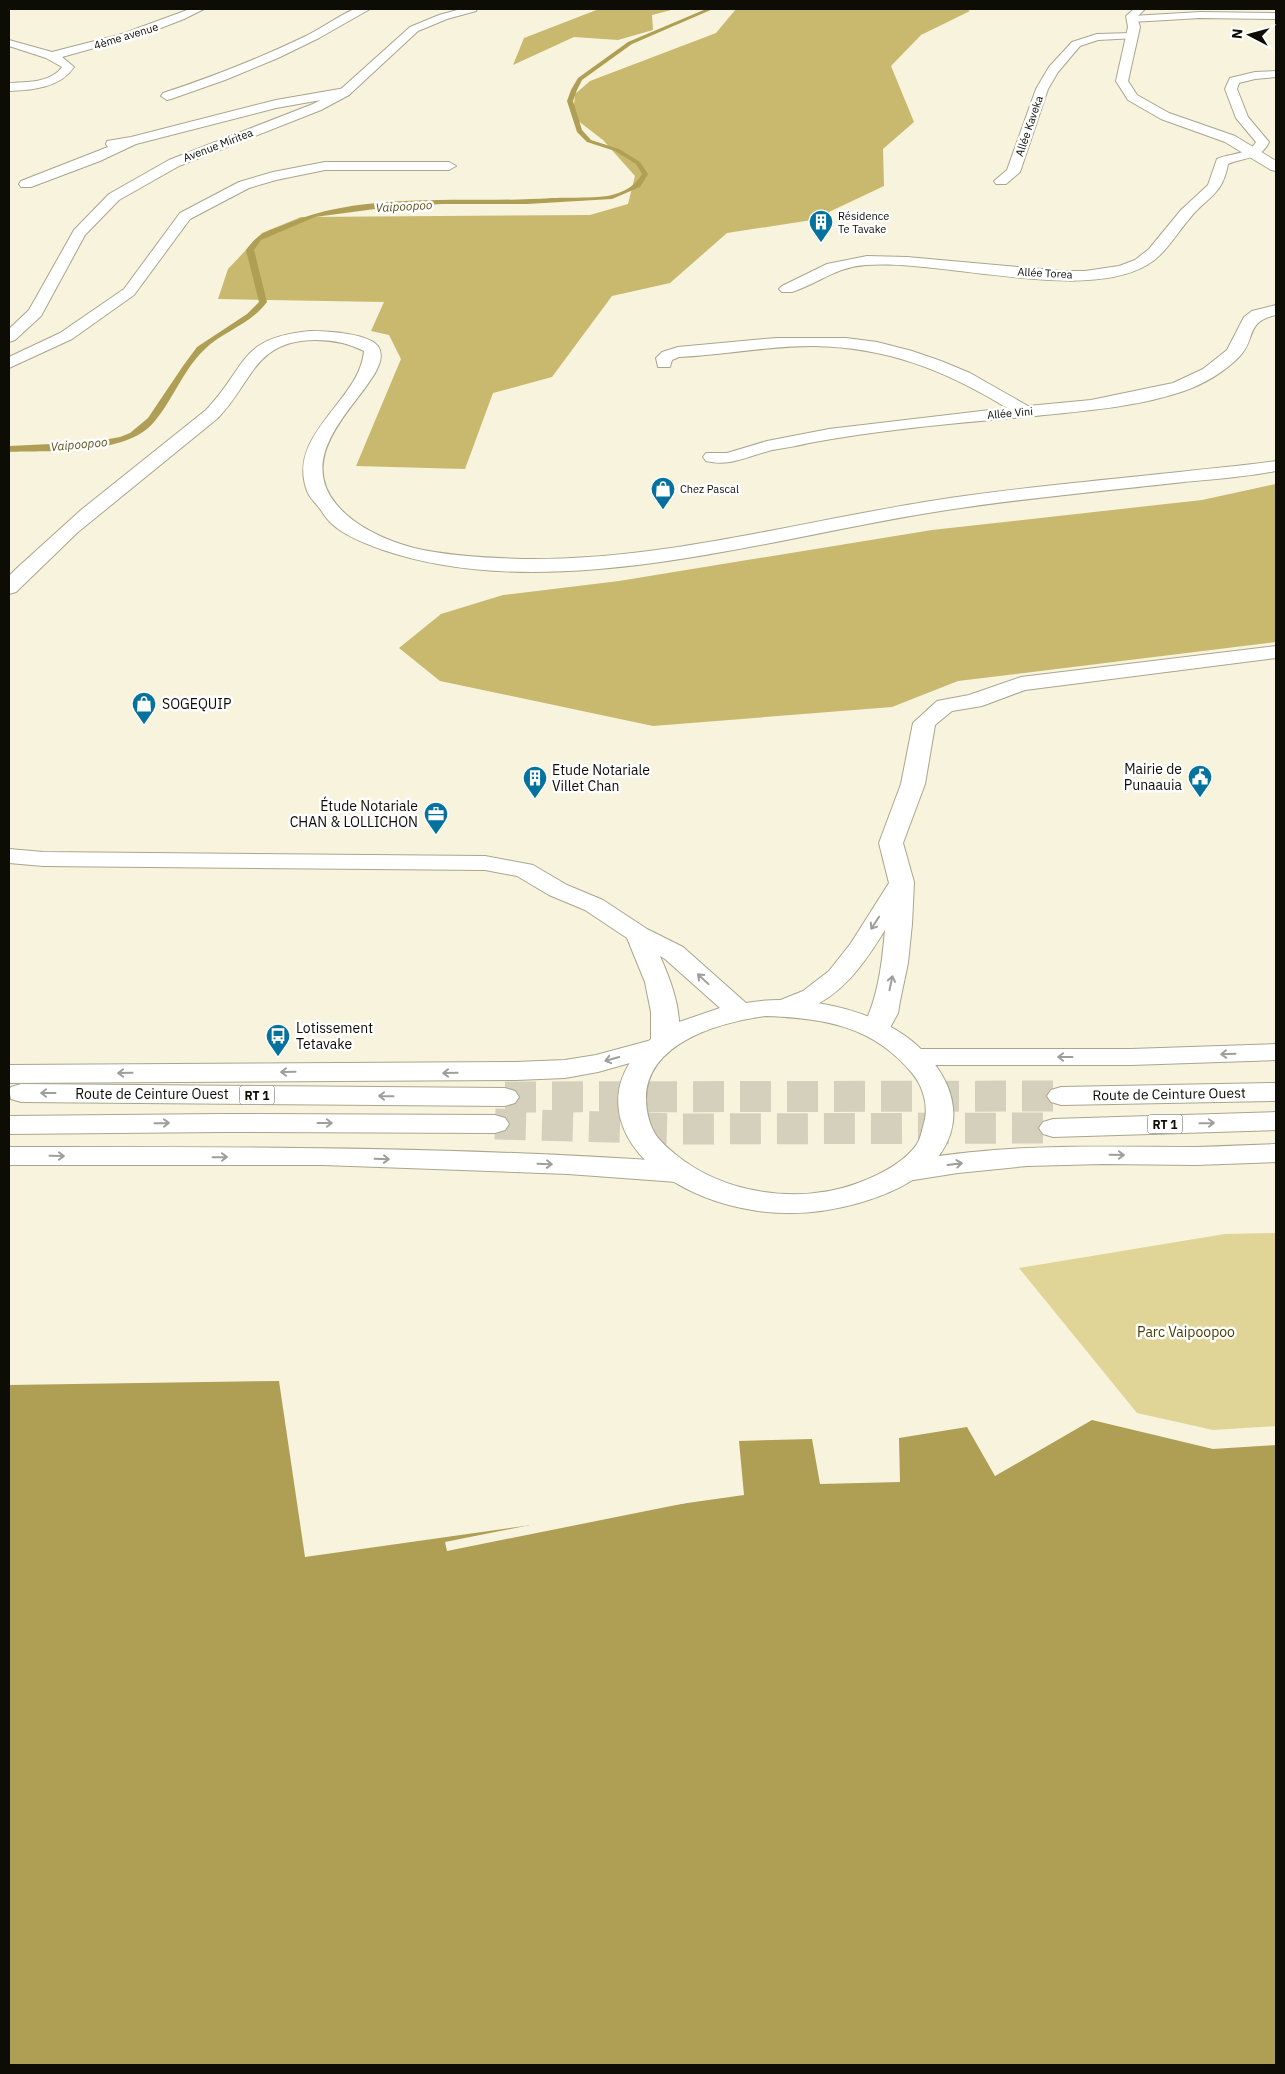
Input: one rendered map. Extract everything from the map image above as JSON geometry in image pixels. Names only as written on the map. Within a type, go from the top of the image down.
[{"type":"main road","name":"4ème avenue","points":[[51,56],[128,38],[199,9]]},
{"type":"main road","points":[[167,96],[218,79],[274,56],[310,39],[354,12],[365,9]]},
{"type":"main road","name":"Avenue Miritea","points":[[9,337],[35,313],[79,233],[114,197],[174,163],[296,115],[345,92],[374,68],[395,48],[400,40],[414,29],[443,17],[472,9]]},
{"type":"main road","points":[[1140,9],[1131,16],[1134,27],[1122,81],[1132,97],[1165,116],[1230,139],[1276,167]]},
{"type":"main road","points":[[1132,19],[1209,15],[1276,16]]},
{"type":"main road","name":"Allée Kaveka","points":[[1001,182],[1013,172],[1042,89],[1053,70],[1076,44],[1097,36],[1132,36]]},
{"type":"main road","points":[[9,44],[51,56],[67,66],[67,70],[63,74],[36,85],[9,87]]},
{"type":"main road","points":[[1254,153],[1261,148],[1263,142],[1242,118],[1231,89],[1234,81],[1242,78],[1276,74]]},
{"type":"main road","points":[[112,144],[131,141],[276,104],[345,92]]},
{"type":"main road","points":[[26,184],[125,146],[131,141]]},
{"type":"main road","name":"Allée Torea","points":[[787,289],[799,285],[827,269],[863,260],[889,260],[1069,275],[1096,274],[1120,270],[1141,262],[1165,242],[1184,214],[1216,184],[1222,162],[1228,158],[1254,153]]},
{"type":"main road","points":[[9,363],[66,336],[129,292],[185,216],[238,188],[272,176],[325,166],[449,166]]},
{"type":"main road","name":"Allée Vini","points":[[712,457],[728,458],[767,446],[829,434],[1091,405],[1139,397],[1179,387],[1209,373],[1234,353],[1250,320],[1258,314],[1276,310]]},
{"type":"main road","points":[[9,588],[42,553],[221,406],[259,352],[272,343],[303,337],[328,336],[359,341],[372,349],[374,355],[369,367],[330,423],[317,450],[312,474],[317,493],[334,516],[355,531],[387,547],[430,557],[522,565],[620,561],[671,554],[949,504],[1276,466]]},
{"type":"main road","points":[[664,363],[664,358],[668,354],[678,352],[778,343],[873,346],[916,356],[950,369],[996,393],[1024,411]]},
{"type":"main road","points":[[876,1029],[884,1014],[895,964],[902,882],[891,843],[913,784],[924,723],[945,706],[974,701],[1021,684],[1276,652]]},
{"type":"main road","points":[[9,856],[43,859],[485,863],[526,870],[558,890],[594,905],[638,934],[674,953],[739,1011]]},
{"type":"main road","points":[[783,1008],[813,997],[838,978],[851,962],[902,882]]},
{"type":"main road","points":[[638,934],[658,982],[665,1012],[662,1044]]},
{"type":"main road","points":[[783,1008],[825,1012],[876,1029],[916,1057],[936,1084],[941,1115],[931,1144],[907,1170],[884,1184],[852,1196],[827,1201],[763,1202],[703,1186],[677,1172],[650,1149],[635,1122],[631,1095],[639,1069],[662,1044],[687,1028],[711,1018],[739,1011],[783,1008]]},
{"type":"main road","points":[[9,1074],[526,1071],[564,1069],[598,1063],[662,1044]]},
{"type":"main road","points":[[916,1057],[1122,1057],[1276,1052]]},
{"type":"main road","name":"Route de Ceinture Ouest","points":[[1061,1096],[1276,1092]]},
{"type":"main road","name":"Route de Ceinture Ouest","points":[[9,1093],[505,1097]]},
{"type":"main road","name":"RT 1","points":[[1053,1128],[1276,1121]]},
{"type":"main road","name":"Route de Ceinture Ouest","points":[[9,1125],[222,1123],[495,1124]]},
{"type":"main road","points":[[907,1170],[958,1163],[1027,1158],[1103,1155],[1196,1156],[1276,1154]]},
{"type":"main road","points":[[9,1156],[323,1156],[568,1164],[677,1172]]},
{"type":"green space","name":"Parc Vaipoopoo","points":[[1276,1233],[1276,1426],[1213,1430],[1137,1413],[1019,1268],[1225,1234]]},
{"type":"shaded area","points":[[599,9],[675,9],[652,15],[653,30],[618,40],[574,37],[513,65],[524,38]]},
{"type":"shaded area","points":[[736,9],[966,9],[970,11],[921,35],[891,66],[914,122],[883,149],[884,186],[812,220],[727,233],[670,283],[612,296],[552,377],[493,393],[465,469],[356,466],[401,359],[389,335],[371,331],[384,302],[218,299],[228,269],[262,233],[301,217],[590,215],[628,204],[635,176],[603,140],[573,117],[575,94],[590,81],[716,33]]},
{"type":"shaded area","points":[[1276,484],[1276,642],[958,681],[892,707],[653,726],[440,681],[399,648],[441,614],[503,595],[619,581],[932,530],[1202,500]]},
{"type":"shaded area","points":[[279,1381],[305,1557],[744,1495],[739,1441],[812,1439],[820,1484],[900,1482],[899,1438],[967,1427],[995,1476],[1092,1420],[1213,1449],[1276,1445],[1276,2065],[9,2065],[9,1385]]},
{"type":"pier","points":[[696,1501],[447,1551],[445,1542],[540,1523]]},
{"type":"waterway","name":"Vaipoopoo","points":[[9,449],[74,446],[108,442],[133,435],[149,423],[200,349],[208,342],[242,322],[257,310],[263,302],[250,250],[258,238],[313,215],[390,205],[442,202],[527,202],[612,197],[638,186],[645,174],[638,163],[617,150],[589,141],[579,131],[570,101],[574,90],[580,79],[630,43],[710,9]]},
{"type":"tunnel","points":[[505,1097],[1061,1096]]},
{"type":"tunnel","points":[[495,1124],[680,1129],[1053,1128]]},
{"type":"place","name":"Résidence Te Tavake","points":[[821,243]]},
{"type":"place","name":"Chez Pascal","points":[[663,510]]},
{"type":"place","name":"SOGEQUIP","points":[[144,725]]},
{"type":"place","name":"Mairie de Punaauia","points":[[1200,798]]},
{"type":"place","name":"Etude Notariale Villet Chan","points":[[535,799]]},
{"type":"place","name":"Étude Notariale CHAN & LOLLICHON","points":[[436,835]]},
{"type":"place","name":"Lotissement Tetavake","points":[[278,1057]]}]
